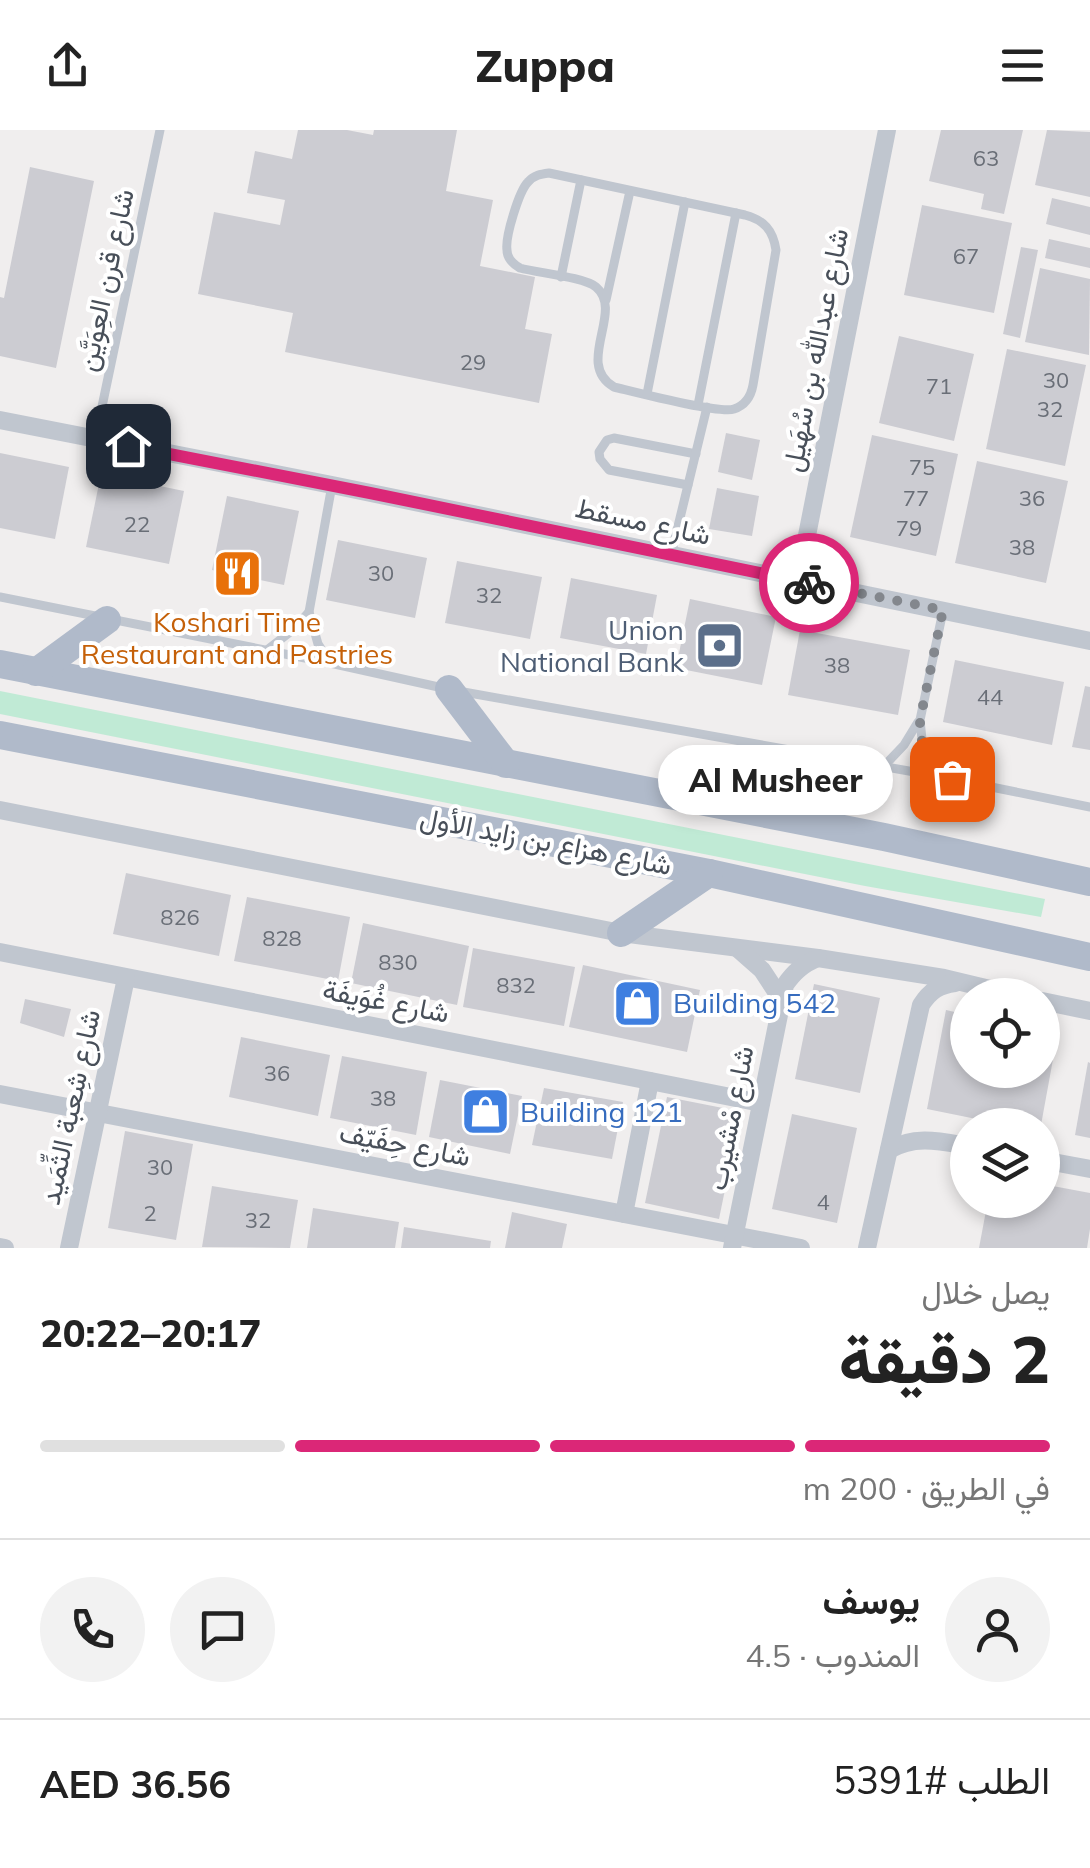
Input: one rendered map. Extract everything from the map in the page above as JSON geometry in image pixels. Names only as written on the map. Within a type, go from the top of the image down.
[{"type":"main road","points":[[36,672],[108,620]]},
{"type":"main road","points":[[0,664],[884,837],[1090,882]]},
{"type":"main road","points":[[448,689],[506,764]]},
{"type":"main road","name":"شارع هزاع بن زايد الأول","points":[[0,734],[708,873],[1090,957]]},
{"type":"main road","points":[[621,933],[708,873]]},
{"type":"street","name":"شارع عبدالله بن سُهَيل","points":[[798,581],[886,130]]},
{"type":"street","name":"شارع مسقط","points":[[0,420],[1090,641]]},
{"type":"street","points":[[0,810],[621,933],[950,980]]},
{"type":"street","points":[[736,947],[762,970],[782,1000]]},
{"type":"street","name":"شارع غُوَيفَة","points":[[0,952],[761,1103]]},
{"type":"street","name":"شارع مْشيرب","points":[[733,1242],[785,985],[805,964],[818,958]]},
{"type":"street","name":"شارع شِعبة الثِّمَيد","points":[[69,1248],[126,978]]},
{"type":"street","points":[[867,1248],[921,1004],[944,984],[950,984]]},
{"type":"street","points":[[1060,1005],[1090,1011]]},
{"type":"street","points":[[624,1214],[650,1082]]},
{"type":"street","name":"شارع حِفَيّف","points":[[0,1094],[624,1214],[733,1242],[800,1248]]},
{"type":"street","points":[[889,1150],[920,1139],[950,1143]]},
{"type":"street","points":[[1060,1163],[1090,1169]]},
{"type":"lane","name":"شارع قرن العِوَيَّن","points":[[95,440],[160,130]]},
{"type":"lane","points":[[605,306],[594,285],[520,268],[510,260],[506,246],[519,198],[533,177],[549,173],[736,213],[764,223],[776,250],[747,400],[726,410],[614,387],[601,376],[598,364],[605,306],[630,191]]},
{"type":"lane","points":[[561,277],[581,180]]},
{"type":"lane","points":[[647,394],[684,202]]},
{"type":"lane","points":[[671,555],[696,454],[736,213]]},
{"type":"lane","points":[[688,485],[609,470],[603,466],[599,452],[607,440],[614,438],[696,454]]},
{"type":"lane","points":[[330,663],[318,644],[309,612],[332,485]]},
{"type":"lane","points":[[0,598],[448,689],[884,766],[1090,807]]},
{"type":"lane","points":[[937,776],[924,749],[920,720],[943,610]]},
{"type":"lane","points":[[266,650],[294,630],[309,612]]},
{"type":"lane","points":[[884,766],[920,720]]},
{"type":"green space","points":[[0,691],[1045,899],[1041,917],[865,886],[0,714]]},
{"type":"building","points":[[298,130],[347,130],[373,135],[374,130],[457,130],[446,191],[493,200],[480,266],[535,277],[525,329],[552,334],[539,403],[285,352],[293,313],[198,294],[214,212],[280,225],[285,200],[247,193],[255,151],[292,159]]},
{"type":"building","points":[[941,130],[1023,130],[1004,214],[981,209],[984,194],[929,181]]},
{"type":"building","points":[[1047,130],[1090,132],[1090,197],[1035,185]]},
{"type":"building","points":[[30,167],[94,181],[56,368],[0,356],[0,297],[4,298]]},
{"type":"building","points":[[1052,198],[1090,207],[1090,235],[1046,224]]},
{"type":"building","points":[[922,205],[1012,223],[994,313],[904,295]]},
{"type":"building","points":[[1049,239],[1090,248],[1090,268],[1045,258]]},
{"type":"building","points":[[1021,247],[1038,250],[1020,338],[1003,334]]},
{"type":"building","points":[[1040,268],[1090,279],[1089,355],[1025,342]]},
{"type":"building","points":[[899,336],[974,354],[954,441],[879,423]]},
{"type":"building","points":[[1007,349],[1086,365],[1065,466],[986,449]]},
{"type":"building","points":[[726,433],[760,440],[752,480],[718,472]]},
{"type":"building","points":[[872,435],[958,454],[936,556],[850,537]]},
{"type":"building","points":[[0,453],[69,467],[55,539],[0,528]]},
{"type":"building","points":[[977,461],[1068,481],[1046,583],[955,563]]},
{"type":"building","points":[[101,474],[184,491],[169,564],[86,547]]},
{"type":"building","points":[[717,488],[759,496],[752,536],[709,529]]},
{"type":"building","points":[[227,496],[299,511],[284,585],[212,570]]},
{"type":"building","points":[[338,540],[427,558],[415,618],[326,600]]},
{"type":"building","points":[[457,561],[542,577],[530,639],[445,623]]},
{"type":"building","points":[[571,578],[657,595],[646,654],[560,638]]},
{"type":"building","points":[[690,599],[776,617],[762,685],[676,668]]},
{"type":"building","points":[[800,630],[910,650],[898,715],[788,695]]},
{"type":"building","points":[[955,660],[1064,682],[1052,745],[943,722]]},
{"type":"building","points":[[1085,686],[1090,687],[1090,750],[1072,747]]},
{"type":"building","points":[[126,873],[231,895],[219,956],[113,934]]},
{"type":"building","points":[[247,897],[350,917],[338,981],[234,961]]},
{"type":"building","points":[[363,923],[469,946],[457,1005],[351,983]]},
{"type":"building","points":[[473,948],[575,967],[564,1026],[463,1007]]},
{"type":"building","points":[[583,965],[700,990],[687,1052],[569,1027]]},
{"type":"building","points":[[814,984],[880,998],[860,1093],[795,1079]]},
{"type":"building","points":[[25,999],[71,1009],[64,1037],[20,1023]]},
{"type":"building","points":[[946,1010],[950,1011],[950,1088],[1048,1088],[1044,1108],[950,1108],[950,1114],[927,1109]]},
{"type":"building","points":[[241,1037],[330,1055],[318,1116],[229,1097]]},
{"type":"building","points":[[342,1056],[427,1072],[416,1135],[330,1118]]},
{"type":"building","points":[[1090,1063],[1090,1138],[1075,1135]]},
{"type":"building","points":[[440,1080],[522,1096],[510,1154],[429,1137]]},
{"type":"building","points":[[544,1088],[623,1102],[612,1159],[532,1145]]},
{"type":"building","points":[[667,1097],[728,1109],[739,1121],[719,1219],[645,1203]]},
{"type":"building","points":[[792,1114],[857,1128],[837,1223],[772,1209]]},
{"type":"building","points":[[125,1131],[193,1144],[176,1240],[108,1228]]},
{"type":"building","points":[[212,1186],[298,1200],[290,1248],[202,1247]]},
{"type":"building","points":[[1060,1187],[1090,1193],[1087,1248],[979,1248],[985,1218],[1060,1218]]},
{"type":"building","points":[[313,1208],[399,1222],[395,1248],[307,1248]]},
{"type":"building","points":[[512,1212],[567,1224],[562,1248],[505,1248]]},
{"type":"building","points":[[404,1227],[491,1241],[490,1248],[401,1248]]},
{"type":"way so far","points":[[809,583],[943,610],[920,730],[937,776],[952,779]]},
{"type":"place","name":"Koshari Time Restaurant and Pastries","points":[[237,574]]},
{"type":"place","name":"Union National Bank","points":[[719,646]]},
{"type":"place","name":"Al Musheer","points":[[952,779]]},
{"type":"place","name":"Building 542","points":[[638,1003]]},
{"type":"place","name":"Building 121","points":[[485,1112]]},
{"type":"route","points":[[128,446],[809,583]]}]
